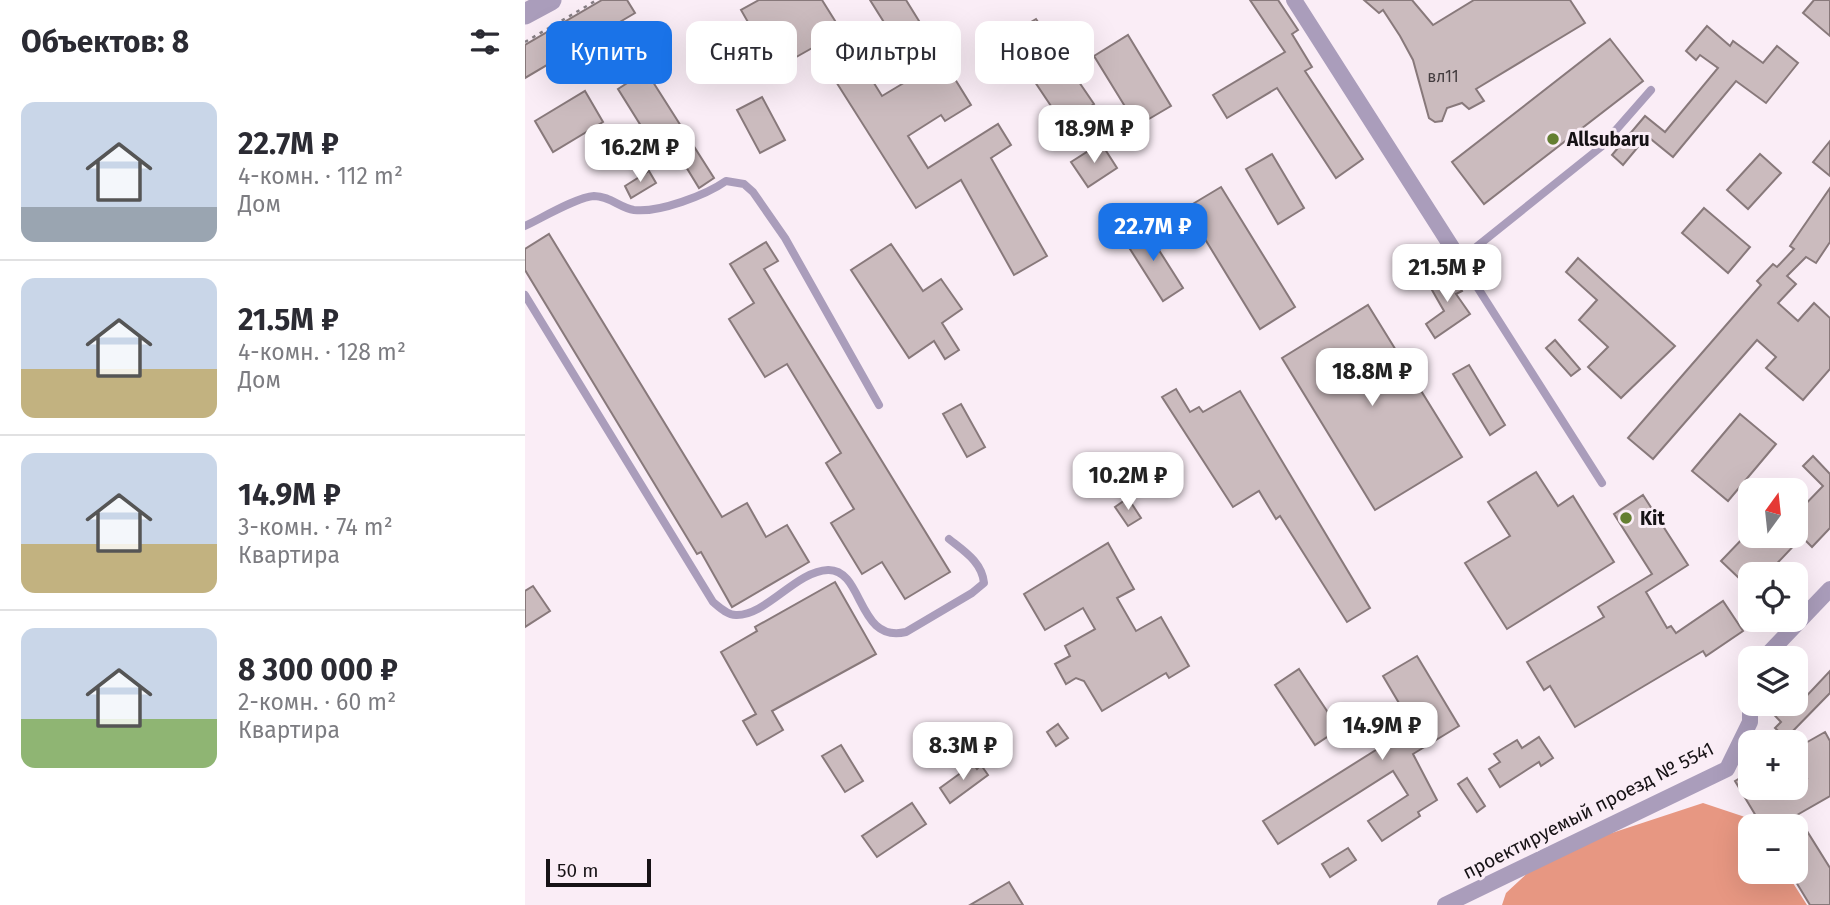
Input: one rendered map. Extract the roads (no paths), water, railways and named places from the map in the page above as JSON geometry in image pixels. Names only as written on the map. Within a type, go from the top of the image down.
[{"type":"street","points":[[525,14],[551,0]]},
{"type":"street","points":[[1294,0],[1460,260]]},
{"type":"street","points":[[1775,646],[1830,589]]},
{"type":"street","name":"проектируемый проезд № 5541","points":[[1445,905],[1727,769],[1750,722],[1750,716]]},
{"type":"lane","points":[[1602,483],[1460,260],[1601,147],[1651,90]]},
{"type":"lane","points":[[525,226],[592,196],[610,199],[633,210],[656,208],[710,192],[726,181],[744,184],[753,192],[785,238],[879,405]]},
{"type":"lane","points":[[525,295],[713,602],[727,612],[737,615],[751,611],[815,572],[832,570],[844,575],[875,626],[894,635],[906,632],[984,583],[983,573],[972,557],[949,539]]},
{"type":"place","name":"Allsubaru","points":[[1553,139]]},
{"type":"place","name":"Kit","points":[[1626,518]]}]
